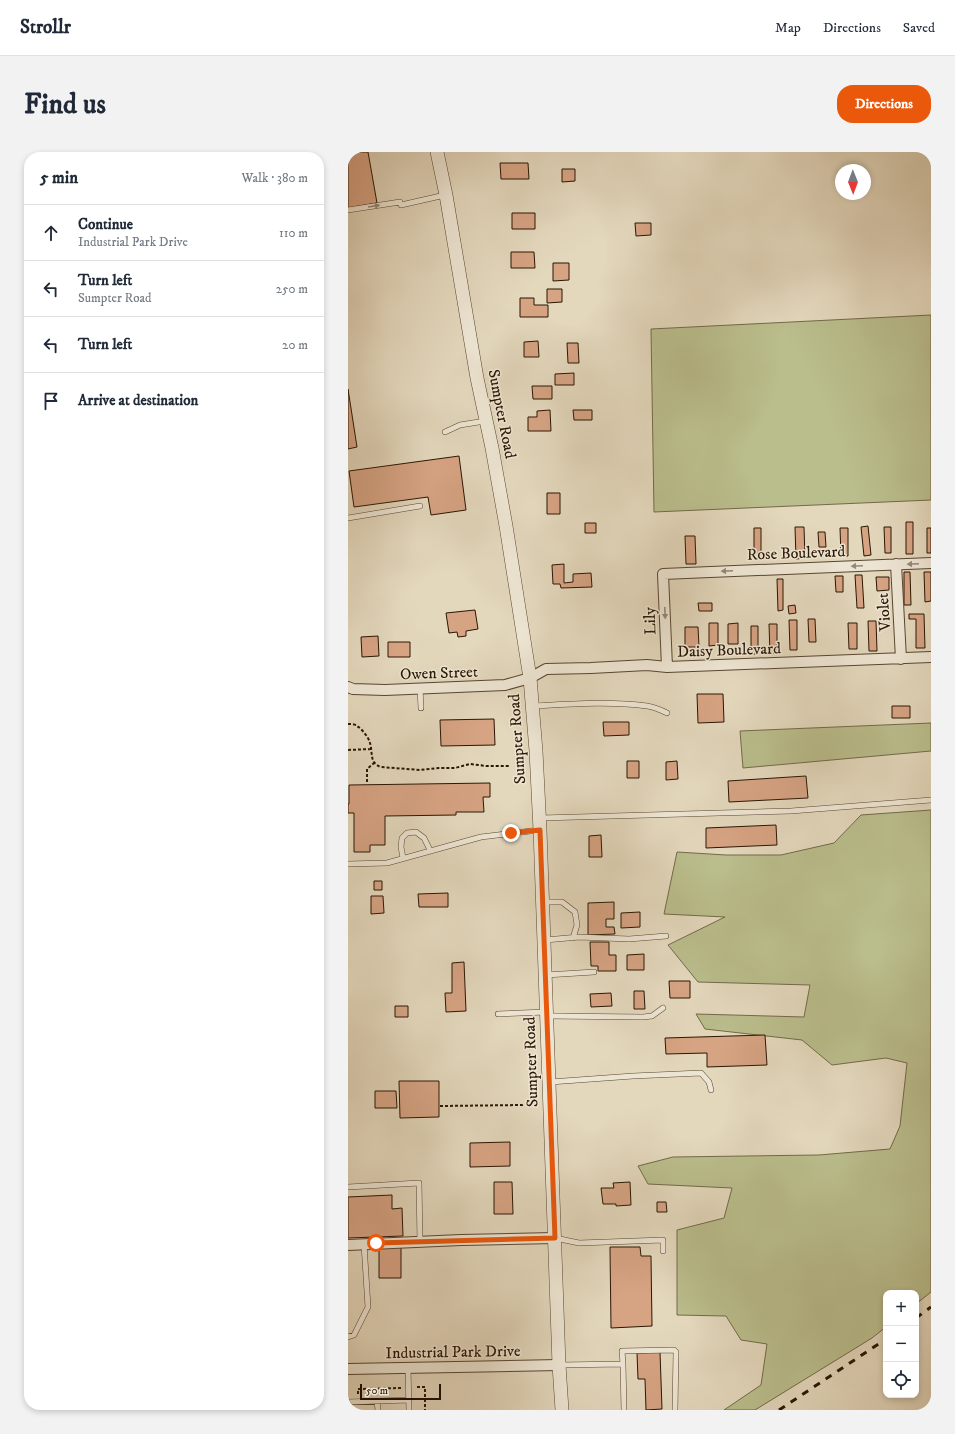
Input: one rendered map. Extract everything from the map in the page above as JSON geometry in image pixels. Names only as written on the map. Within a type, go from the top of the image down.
[{"type":"street","name":"Sumpter Road","points":[[437,152],[446,195],[477,378],[506,526],[530,678],[540,824],[559,1365],[562,1410]]},
{"type":"street","name":"Rose Boulevard","points":[[663,574],[931,563]]},
{"type":"street","name":"Violet","points":[[896,564],[901,659]]},
{"type":"street","name":"Lily","points":[[663,574],[667,667]]},
{"type":"street","name":"Daisy Boulevard","points":[[530,678],[546,669],[647,665],[667,667],[931,657]]},
{"type":"street","name":"Owen Street","points":[[348,687],[353,689],[505,685],[530,678]]},
{"type":"street","points":[[348,1245],[555,1238]]},
{"type":"street","name":"Industrial Park Drive","points":[[348,1370],[559,1365]]},
{"type":"lane","points":[[348,210],[446,195]]},
{"type":"lane","points":[[445,432],[460,425],[486,420]]},
{"type":"lane","points":[[348,518],[420,506]]},
{"type":"lane","points":[[420,688],[421,708]]},
{"type":"lane","points":[[532,706],[579,704],[629,705],[648,706],[667,713]]},
{"type":"lane","points":[[348,864],[387,863],[481,837],[540,824],[791,811],[931,800]]},
{"type":"lane","points":[[403,858],[402,838],[407,833],[416,832],[424,838],[430,850]]},
{"type":"lane","points":[[543,902],[562,902],[575,912],[577,925],[574,938]]},
{"type":"lane","points":[[544,940],[574,938],[629,939],[666,936]]},
{"type":"lane","points":[[545,975],[594,972]]},
{"type":"lane","points":[[498,1014],[643,1017],[652,1016],[663,1008]]},
{"type":"lane","points":[[549,1082],[701,1073],[709,1082],[711,1090]]},
{"type":"lane","points":[[348,1187],[419,1183],[420,1242]]},
{"type":"lane","points":[[555,1238],[579,1243],[663,1240],[663,1251]]},
{"type":"lane","points":[[348,1337],[354,1334],[368,1307],[364,1244]]},
{"type":"lane","points":[[624,1410],[622,1351],[674,1350],[676,1352],[675,1410]]},
{"type":"lane","points":[[559,1365],[623,1364]]},
{"type":"lane","points":[[408,1368],[409,1410]]},
{"type":"lane","points":[[348,1402],[409,1400]]},
{"type":"lane","points":[[377,1401],[378,1410]]},
{"type":"path","points":[[348,724],[356,725],[365,734],[370,743],[374,763],[376,766],[381,768],[420,770],[455,768],[470,764],[509,766]]},
{"type":"path","points":[[348,750],[371,749]]},
{"type":"path","points":[[367,782],[367,769],[374,763]]},
{"type":"path","points":[[440,1106],[522,1105],[522,1107]]},
{"type":"path","points":[[414,1388],[425,1387],[425,1410]]},
{"type":"path","points":[[358,1394],[358,1389],[401,1388]]},
{"type":"green space","points":[[931,315],[931,500],[654,512],[651,329]]},
{"type":"green space","points":[[931,723],[931,751],[743,768],[740,731]]},
{"type":"green space","points":[[931,810],[931,1292],[919,1302],[919,1290],[883,1290],[883,1329],[872,1338],[755,1410],[724,1410],[761,1385],[767,1344],[741,1340],[726,1316],[677,1315],[677,1230],[724,1218],[732,1188],[648,1184],[638,1166],[673,1157],[819,1155],[890,1149],[900,1126],[907,1063],[886,1058],[832,1065],[802,1040],[705,1029],[696,1014],[804,1017],[810,985],[698,982],[668,945],[725,917],[664,914],[677,852],[726,855],[781,855],[834,843],[861,815]]},
{"type":"building","points":[[348,152],[368,152],[377,203],[348,208]]},
{"type":"building","points":[[500,163],[528,163],[529,179],[501,179]]},
{"type":"building","points":[[562,169],[575,169],[575,181],[562,182]]},
{"type":"building","points":[[512,213],[535,213],[535,229],[512,229]]},
{"type":"building","points":[[635,223],[651,223],[651,235],[636,236]]},
{"type":"building","points":[[511,252],[534,252],[535,268],[511,268]]},
{"type":"building","points":[[553,263],[569,263],[569,280],[553,281]]},
{"type":"building","points":[[547,289],[562,289],[562,302],[547,303]]},
{"type":"building","points":[[520,298],[534,298],[534,305],[548,305],[548,317],[520,317]]},
{"type":"building","points":[[538,341],[539,357],[524,357],[524,342]]},
{"type":"building","points":[[567,343],[578,343],[579,363],[568,363]]},
{"type":"building","points":[[574,373],[574,385],[555,385],[555,374]]},
{"type":"building","points":[[532,386],[552,386],[552,399],[533,399]]},
{"type":"building","points":[[348,389],[357,447],[348,449]]},
{"type":"building","points":[[550,410],[551,431],[528,431],[528,417],[537,417],[537,411]]},
{"type":"building","points":[[573,410],[592,410],[592,420],[574,420]]},
{"type":"building","points":[[459,456],[466,510],[431,515],[428,497],[354,507],[349,471]]},
{"type":"building","points":[[547,493],[560,493],[560,514],[547,514]]},
{"type":"building","points":[[906,522],[913,522],[913,554],[906,554]]},
{"type":"building","points":[[585,523],[596,523],[596,533],[585,533]]},
{"type":"building","points":[[868,526],[871,555],[864,556],[861,527]]},
{"type":"building","points":[[795,527],[804,527],[805,558],[796,559]]},
{"type":"building","points":[[884,527],[891,527],[891,553],[885,553]]},
{"type":"building","points":[[754,528],[761,528],[761,553],[754,553]]},
{"type":"building","points":[[840,528],[848,528],[848,556],[841,556]]},
{"type":"building","points":[[927,528],[931,528],[931,553],[927,553]]},
{"type":"building","points":[[818,532],[825,532],[826,547],[819,547]]},
{"type":"building","points":[[685,536],[695,536],[696,564],[686,564]]},
{"type":"building","points":[[564,564],[564,583],[573,582],[573,574],[591,573],[592,587],[561,588],[560,584],[553,584],[552,565]]},
{"type":"building","points":[[904,572],[910,572],[911,605],[904,605]]},
{"type":"building","points":[[924,572],[931,572],[931,601],[925,602]]},
{"type":"building","points":[[855,575],[862,575],[864,608],[857,608]]},
{"type":"building","points":[[835,576],[843,576],[843,592],[836,592]]},
{"type":"building","points":[[876,577],[889,577],[889,590],[877,591]]},
{"type":"building","points":[[777,579],[783,579],[783,610],[778,611]]},
{"type":"building","points":[[698,603],[712,603],[712,611],[699,611]]},
{"type":"building","points":[[795,605],[796,613],[789,614],[788,606]]},
{"type":"building","points":[[475,610],[478,629],[466,631],[466,636],[458,637],[457,632],[449,633],[446,613]]},
{"type":"building","points":[[909,614],[924,614],[925,648],[916,648],[916,619],[909,619]]},
{"type":"building","points":[[808,619],[815,619],[816,642],[809,642]]},
{"type":"building","points":[[789,620],[797,620],[797,650],[790,650]]},
{"type":"building","points":[[868,621],[876,621],[877,651],[869,651]]},
{"type":"building","points":[[709,623],[718,623],[718,645],[709,646]]},
{"type":"building","points":[[738,623],[738,644],[728,644],[728,624]]},
{"type":"building","points":[[848,623],[857,623],[857,649],[849,649]]},
{"type":"building","points":[[769,624],[777,624],[777,653],[770,654]]},
{"type":"building","points":[[751,626],[758,626],[758,654],[751,654]]},
{"type":"building","points":[[685,627],[698,627],[699,647],[685,647]]},
{"type":"building","points":[[378,636],[379,656],[362,657],[361,637]]},
{"type":"building","points":[[388,642],[410,642],[410,657],[388,657]]},
{"type":"building","points":[[697,694],[723,694],[724,722],[698,723]]},
{"type":"building","points":[[892,706],[910,706],[910,718],[892,718]]},
{"type":"building","points":[[494,719],[495,745],[441,746],[440,720]]},
{"type":"building","points":[[603,722],[629,722],[629,735],[604,736]]},
{"type":"building","points":[[627,761],[639,761],[639,778],[627,778]]},
{"type":"building","points":[[677,761],[678,779],[666,780],[666,762]]},
{"type":"building","points":[[806,776],[808,798],[729,802],[728,781]]},
{"type":"building","points":[[490,783],[490,797],[483,797],[484,812],[456,812],[456,815],[385,816],[385,845],[370,845],[370,852],[354,852],[354,813],[348,813],[349,785]]},
{"type":"building","points":[[776,825],[777,845],[706,848],[706,828]]},
{"type":"building","points":[[601,835],[602,857],[589,857],[589,836]]},
{"type":"building","points":[[374,881],[382,881],[382,890],[374,890]]},
{"type":"building","points":[[448,893],[448,907],[419,907],[418,894]]},
{"type":"building","points":[[371,896],[383,896],[384,913],[371,914]]},
{"type":"building","points":[[614,902],[614,919],[606,919],[606,927],[614,927],[615,934],[588,935],[588,903]]},
{"type":"building","points":[[640,912],[640,927],[621,928],[621,913]]},
{"type":"building","points":[[590,942],[609,942],[609,955],[616,955],[616,971],[598,971],[598,966],[591,966]]},
{"type":"building","points":[[644,954],[644,970],[627,970],[627,955]]},
{"type":"building","points":[[464,962],[466,1011],[446,1012],[445,993],[452,993],[452,963]]},
{"type":"building","points":[[669,981],[690,981],[690,998],[670,998]]},
{"type":"building","points":[[634,991],[644,991],[645,1009],[634,1009]]},
{"type":"building","points":[[611,993],[612,1006],[591,1007],[590,994]]},
{"type":"building","points":[[395,1006],[408,1006],[408,1017],[395,1017]]},
{"type":"building","points":[[765,1035],[767,1065],[707,1067],[707,1053],[666,1054],[665,1038]]},
{"type":"building","points":[[399,1081],[439,1081],[439,1117],[400,1118]]},
{"type":"building","points":[[375,1091],[396,1091],[397,1108],[375,1108]]},
{"type":"building","points":[[510,1142],[510,1166],[470,1167],[470,1143]]},
{"type":"building","points":[[494,1182],[512,1182],[513,1214],[494,1214]]},
{"type":"building","points":[[630,1182],[631,1205],[616,1206],[616,1204],[603,1204],[601,1188],[614,1188],[613,1183]]},
{"type":"building","points":[[392,1195],[392,1209],[402,1208],[403,1236],[348,1238],[348,1197]]},
{"type":"building","points":[[657,1202],[666,1202],[667,1212],[657,1212]]},
{"type":"building","points":[[401,1247],[401,1278],[379,1278],[379,1248]]},
{"type":"building","points":[[610,1247],[640,1247],[641,1256],[651,1256],[652,1326],[611,1328]]},
{"type":"building","points":[[660,1352],[662,1409],[646,1410],[645,1379],[638,1379],[637,1353]]},
{"type":"railway","points":[[919,1316],[931,1307]]},
{"type":"railway","points":[[779,1410],[883,1341]]},
{"type":"route","points":[[376,1243],[462,1240],[532,1240],[555,1238],[540,830],[511,833]]}]
